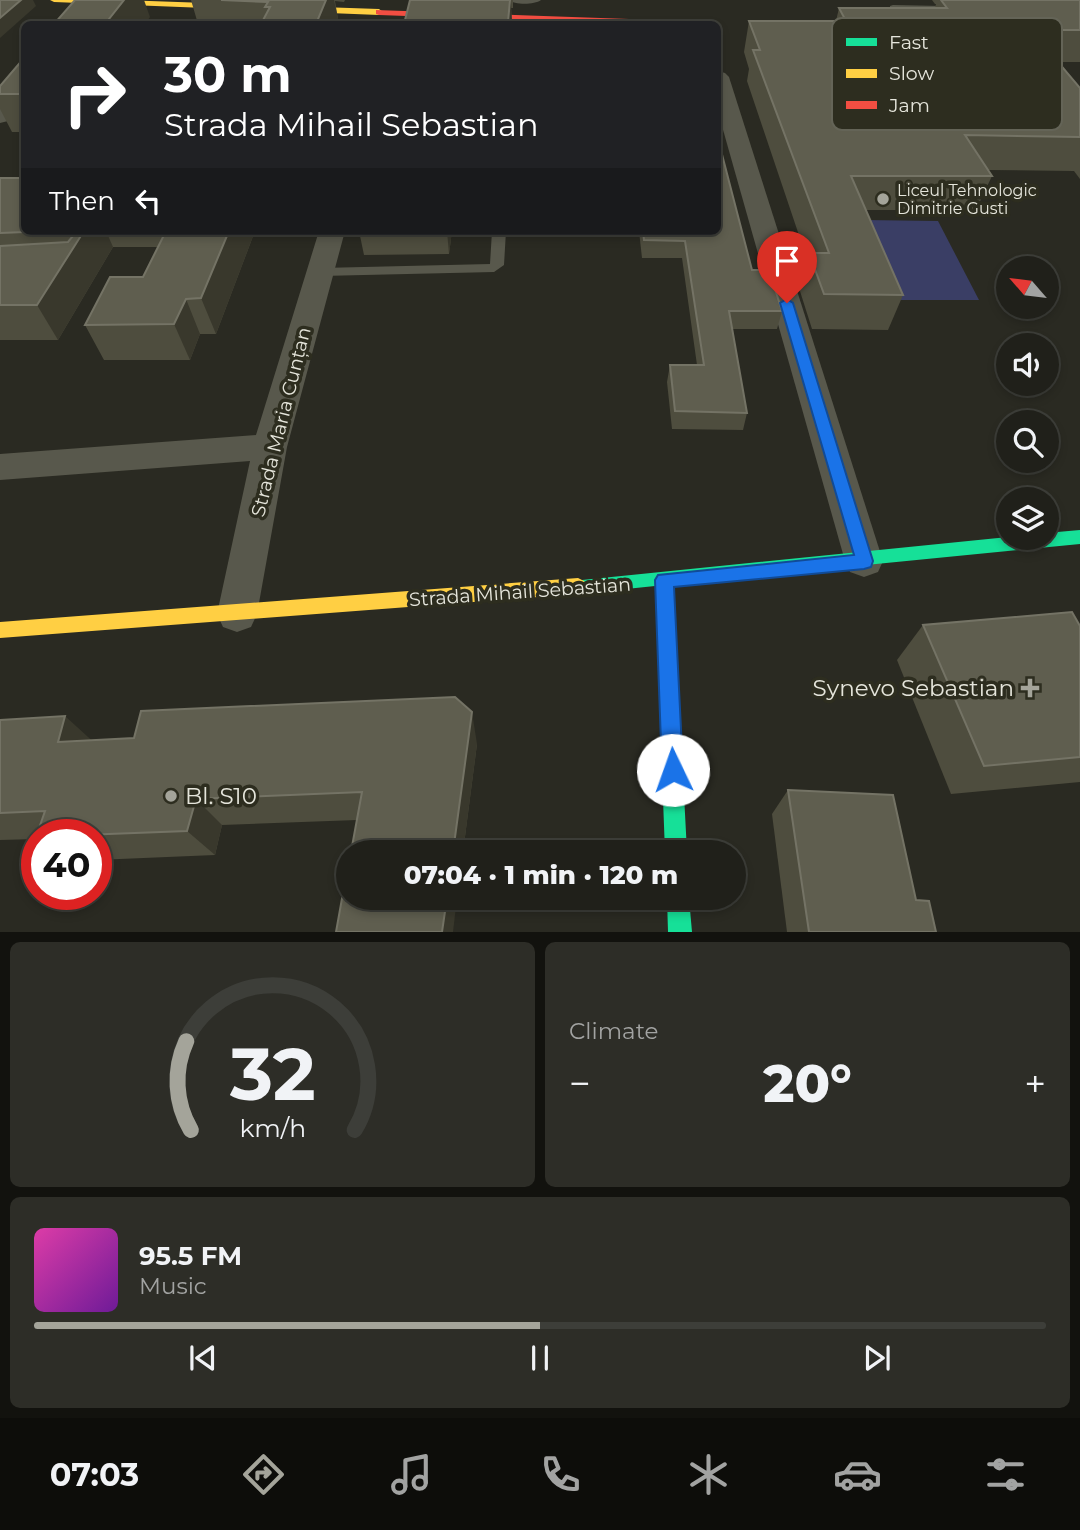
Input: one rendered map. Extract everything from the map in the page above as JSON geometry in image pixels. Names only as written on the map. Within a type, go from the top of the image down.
[{"type":"street","points":[[54,0],[218,3],[276,12],[388,18],[537,21]]},
{"type":"street","points":[[86,17],[99,2]]},
{"type":"street","points":[[721,87],[864,561]]},
{"type":"street","points":[[0,116],[21,92]]},
{"type":"street","name":"Strada Maria Cunțan","points":[[237,614],[270,447],[331,235]]},
{"type":"street","points":[[0,467],[270,447]]},
{"type":"street","name":"Strada Mihail Sebastian","points":[[0,630],[664,580],[1080,537]]},
{"type":"street","points":[[664,580],[675,840]]},
{"type":"street","points":[[679,910],[680,932]]},
{"type":"lane","points":[[513,0],[537,0]]},
{"type":"lane","points":[[893,8],[947,9]]},
{"type":"lane","points":[[321,272],[494,268],[497,265],[499,235]]},
{"type":"shaded area","points":[[863,220],[938,221],[979,300],[896,300]]},
{"type":"building","points":[[0,0],[21,0],[0,18]]},
{"type":"building","points":[[75,0],[124,0],[107,21],[57,21]]},
{"type":"building","points":[[221,0],[326,0],[317,21],[263,21],[270,7],[265,7],[268,2]]},
{"type":"building","points":[[410,0],[510,0],[508,21],[405,21]]},
{"type":"building","points":[[941,0],[1080,0],[1080,30],[1062,30],[1062,18],[844,18],[839,8],[947,8]]},
{"type":"building","points":[[749,21],[832,21],[832,130],[1062,130],[1062,67],[1080,88],[1080,137],[965,135],[992,176],[851,176],[903,295],[824,294],[809,253],[829,253],[753,50],[760,50]]},
{"type":"building","points":[[21,62],[21,94],[0,94],[0,86]]},
{"type":"building","points":[[721,151],[752,270],[769,270],[782,311],[729,311],[747,413],[675,411],[670,365],[704,365],[685,241],[644,240],[643,235],[721,235]]},
{"type":"building","points":[[0,178],[21,178],[21,232],[0,233]]},
{"type":"building","points":[[81,235],[37,305],[0,305],[0,246],[68,242],[73,236]]},
{"type":"building","points":[[164,235],[227,235],[201,298],[186,299],[174,324],[85,325],[110,277],[143,277]]},
{"type":"building","points":[[1072,612],[1080,626],[1080,757],[984,766],[923,625]]},
{"type":"building","points":[[455,697],[472,712],[455,840],[353,840],[362,792],[196,799],[187,831],[112,834],[112,819],[42,819],[45,811],[0,813],[0,720],[65,716],[58,742],[134,738],[141,711]]},
{"type":"building","points":[[788,790],[893,795],[916,900],[929,901],[936,932],[809,932]]},
{"type":"building","points":[[340,910],[445,910],[442,932],[336,932]]},
{"type":"traffic: fast","points":[[578,586],[1080,537]]},
{"type":"traffic: fast","points":[[664,580],[675,840]]},
{"type":"traffic: fast","points":[[679,910],[680,932]]},
{"type":"traffic: slow","points":[[54,0],[379,12]]},
{"type":"traffic: slow","points":[[0,630],[578,586]]},
{"type":"traffic: jam","points":[[379,12],[609,21]]},
{"type":"place","name":"Liceul Tehnologic Dimitrie Gusti","points":[[883,199]]},
{"type":"place","name":"Synevo Sebastian","points":[[1030,688]]},
{"type":"place","name":"Bl. S10","points":[[171,796]]},
{"type":"route","points":[[673,770],[664,580],[864,561],[787,303]]}]
